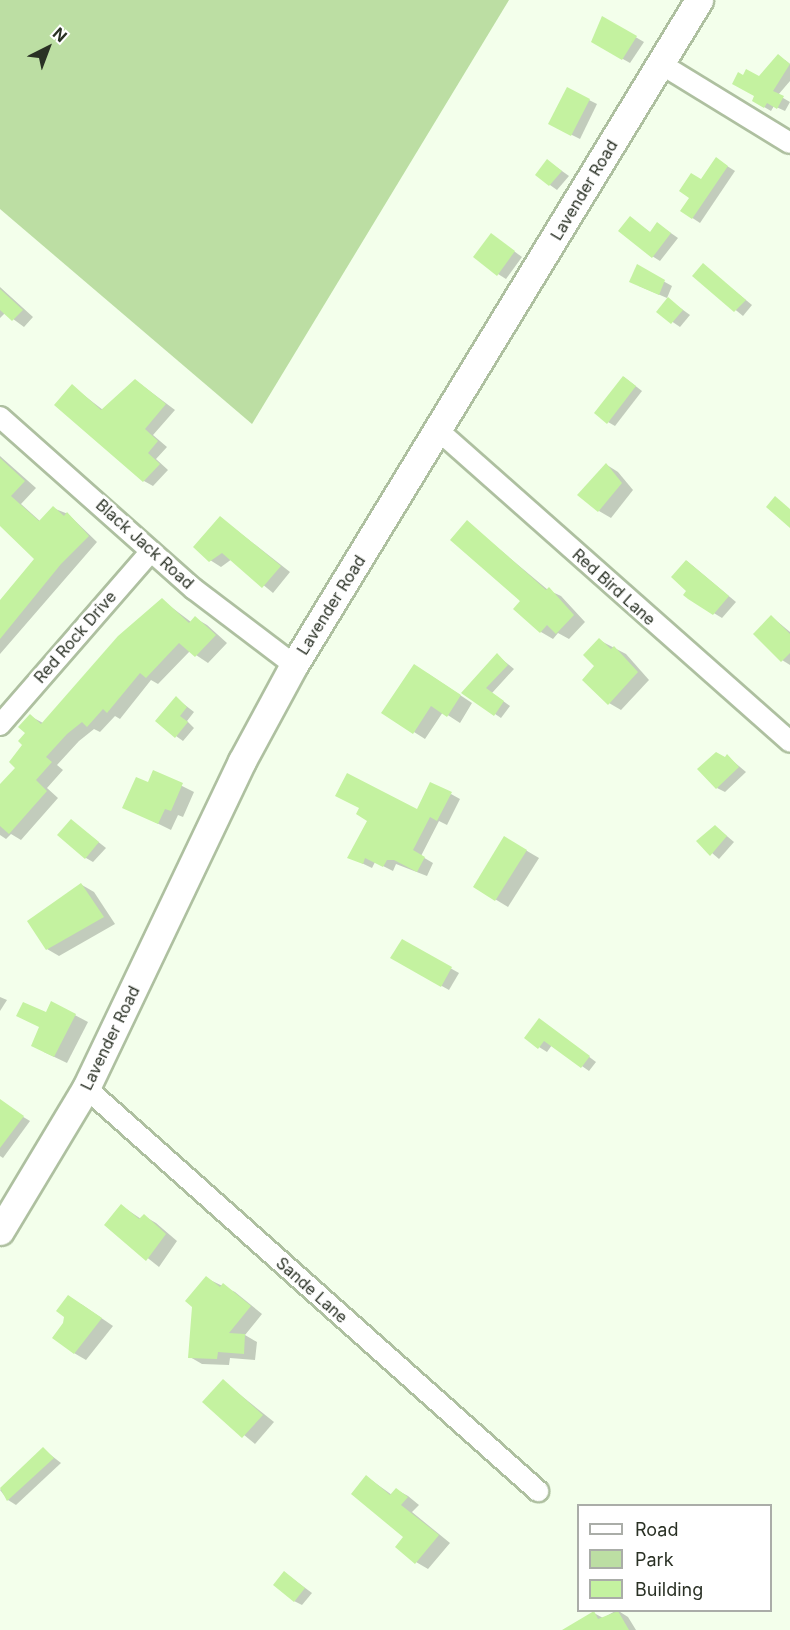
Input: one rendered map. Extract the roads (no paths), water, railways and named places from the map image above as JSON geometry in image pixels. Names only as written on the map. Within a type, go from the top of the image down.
[{"type":"street","name":"Lavender Road","points":[[0,1231],[86,1088],[242,761],[294,665],[439,431],[699,0]]},
{"type":"street","points":[[661,64],[790,143]]},
{"type":"street","name":"Black Jack Road","points":[[0,417],[194,589],[294,665]]},
{"type":"street","name":"Red Bird Lane","points":[[439,431],[790,742]]},
{"type":"street","name":"Red Rock Drive","points":[[0,725],[151,551]]},
{"type":"street","name":"Sande Lane","points":[[86,1088],[538,1491]]}]
